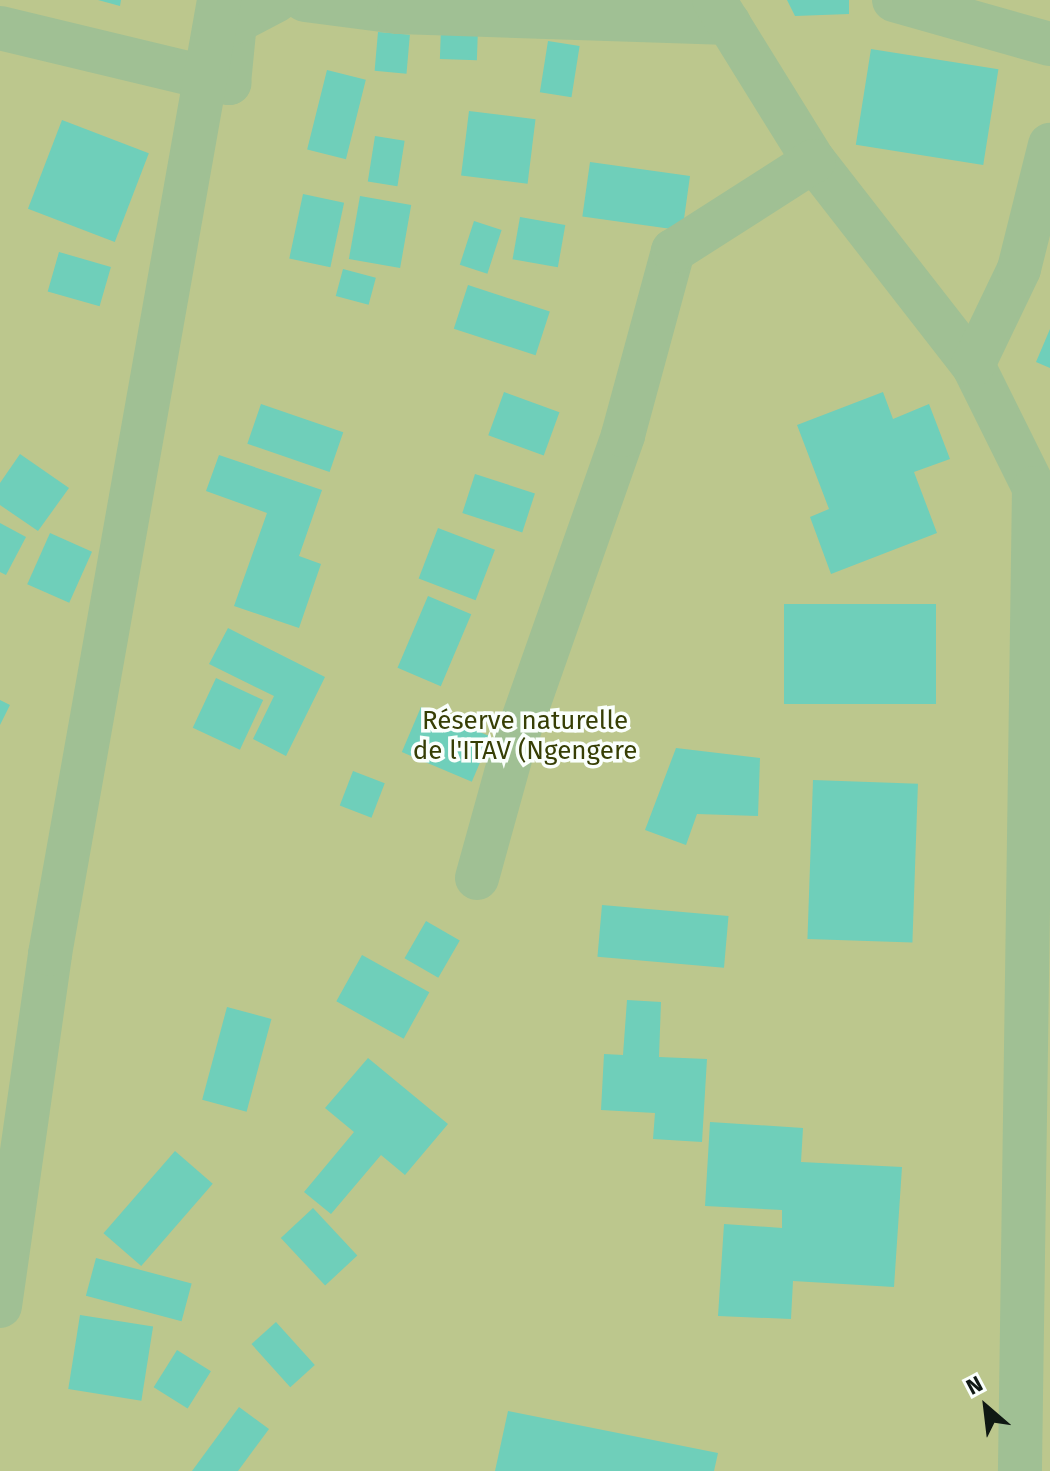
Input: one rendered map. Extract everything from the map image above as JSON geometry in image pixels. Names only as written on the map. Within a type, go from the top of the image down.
[{"type":"street","points":[[0,1306],[11,1161],[208,76],[219,0]]},
{"type":"street","points":[[0,28],[229,83],[235,22],[277,0]]},
{"type":"street","points":[[305,0],[399,12],[721,12],[814,161],[973,365],[1042,488],[1040,713],[1020,1471]]},
{"type":"street","points":[[894,0],[1050,44]]},
{"type":"street","points":[[973,365],[1019,269],[1050,145]]},
{"type":"street","points":[[477,878],[513,748],[623,435],[673,251],[814,161]]},
{"type":"green space","name":"Réserve naturelle de l'ITAV (Ngengere","points":[[0,0],[1050,0],[1050,1471],[0,1471]]},
{"type":"building","points":[[98,0],[121,0],[120,6]]},
{"type":"building","points":[[787,0],[849,0],[849,14],[795,16]]},
{"type":"building","points":[[441,27],[478,28],[477,60],[440,59]]},
{"type":"building","points":[[378,32],[410,35],[406,74],[375,71]]},
{"type":"building","points":[[548,41],[580,46],[571,97],[540,92]]},
{"type":"building","points":[[871,49],[998,69],[983,165],[856,145]]},
{"type":"building","points":[[327,70],[366,80],[346,159],[307,150]]},
{"type":"building","points":[[469,111],[536,119],[528,184],[461,176]]},
{"type":"building","points":[[62,120],[149,153],[115,242],[28,209]]},
{"type":"building","points":[[375,136],[405,141],[397,186],[368,181]]},
{"type":"building","points":[[590,162],[690,176],[682,231],[582,216]]},
{"type":"building","points":[[303,194],[344,203],[330,267],[289,259]]},
{"type":"building","points":[[360,196],[411,205],[400,268],[349,259]]},
{"type":"building","points":[[520,217],[565,225],[558,267],[513,259]]},
{"type":"building","points":[[474,221],[502,230],[487,274],[460,265]]},
{"type":"building","points":[[59,252],[111,267],[100,306],[48,291]]},
{"type":"building","points":[[343,269],[376,278],[369,305],[336,296]]},
{"type":"building","points":[[468,285],[550,312],[536,355],[454,329]]},
{"type":"building","points":[[1050,329],[1050,368],[1036,362]]},
{"type":"building","points":[[504,392],[559,412],[544,455],[488,435]]},
{"type":"building","points":[[883,392],[893,419],[929,404],[950,459],[914,472],[937,533],[831,574],[810,517],[829,509],[797,425]]},
{"type":"building","points":[[261,404],[343,432],[330,472],[247,444]]},
{"type":"building","points":[[20,454],[69,488],[38,531],[0,505],[0,483]]},
{"type":"building","points":[[219,455],[322,490],[299,556],[321,564],[299,628],[234,606],[267,513],[206,491]]},
{"type":"building","points":[[475,474],[535,493],[522,532],[462,513]]},
{"type":"building","points":[[0,523],[26,537],[6,575],[0,572]]},
{"type":"building","points":[[438,528],[495,550],[476,600],[419,578]]},
{"type":"building","points":[[50,533],[92,552],[69,603],[27,584]]},
{"type":"building","points":[[428,596],[471,614],[441,686],[398,668]]},
{"type":"building","points":[[784,604],[936,604],[936,704],[784,704]]},
{"type":"building","points":[[228,628],[325,677],[286,756],[253,739],[274,696],[209,664]]},
{"type":"building","points":[[216,678],[263,700],[240,750],[193,728]]},
{"type":"building","points":[[0,700],[10,705],[0,725]]},
{"type":"building","points":[[421,707],[491,737],[472,782],[402,752]]},
{"type":"building","points":[[676,748],[760,758],[758,816],[697,814],[686,845],[645,830]]},
{"type":"building","points":[[353,771],[385,783],[371,818],[340,806]]},
{"type":"building","points":[[813,780],[918,784],[912,943],[807,939]]},
{"type":"building","points":[[602,905],[729,916],[724,968],[597,957]]},
{"type":"building","points":[[426,921],[460,940],[438,978],[404,958]]},
{"type":"building","points":[[362,955],[429,992],[404,1039],[336,1001]]},
{"type":"building","points":[[627,1000],[661,1002],[659,1057],[707,1059],[702,1142],[653,1139],[655,1113],[601,1110],[604,1054],[623,1055]]},
{"type":"building","points":[[227,1007],[271,1019],[247,1112],[202,1100]]},
{"type":"building","points":[[368,1058],[448,1124],[405,1175],[381,1155],[331,1214],[304,1192],[354,1132],[325,1108]]},
{"type":"building","points":[[710,1122],[803,1128],[801,1162],[902,1167],[894,1287],[793,1281],[791,1319],[718,1316],[724,1224],[782,1228],[782,1210],[705,1206]]},
{"type":"building","points":[[175,1151],[213,1184],[141,1266],[103,1233]]},
{"type":"building","points":[[313,1208],[357,1256],[325,1286],[281,1238]]},
{"type":"building","points":[[96,1258],[192,1284],[182,1321],[86,1296]]},
{"type":"building","points":[[80,1315],[153,1327],[141,1401],[68,1389]]},
{"type":"building","points":[[276,1322],[315,1365],[290,1387],[251,1344]]},
{"type":"building","points":[[177,1350],[211,1371],[188,1409],[154,1387]]},
{"type":"building","points":[[239,1407],[269,1429],[238,1471],[192,1471]]},
{"type":"building","points":[[508,1411],[718,1453],[714,1471],[495,1471]]}]
